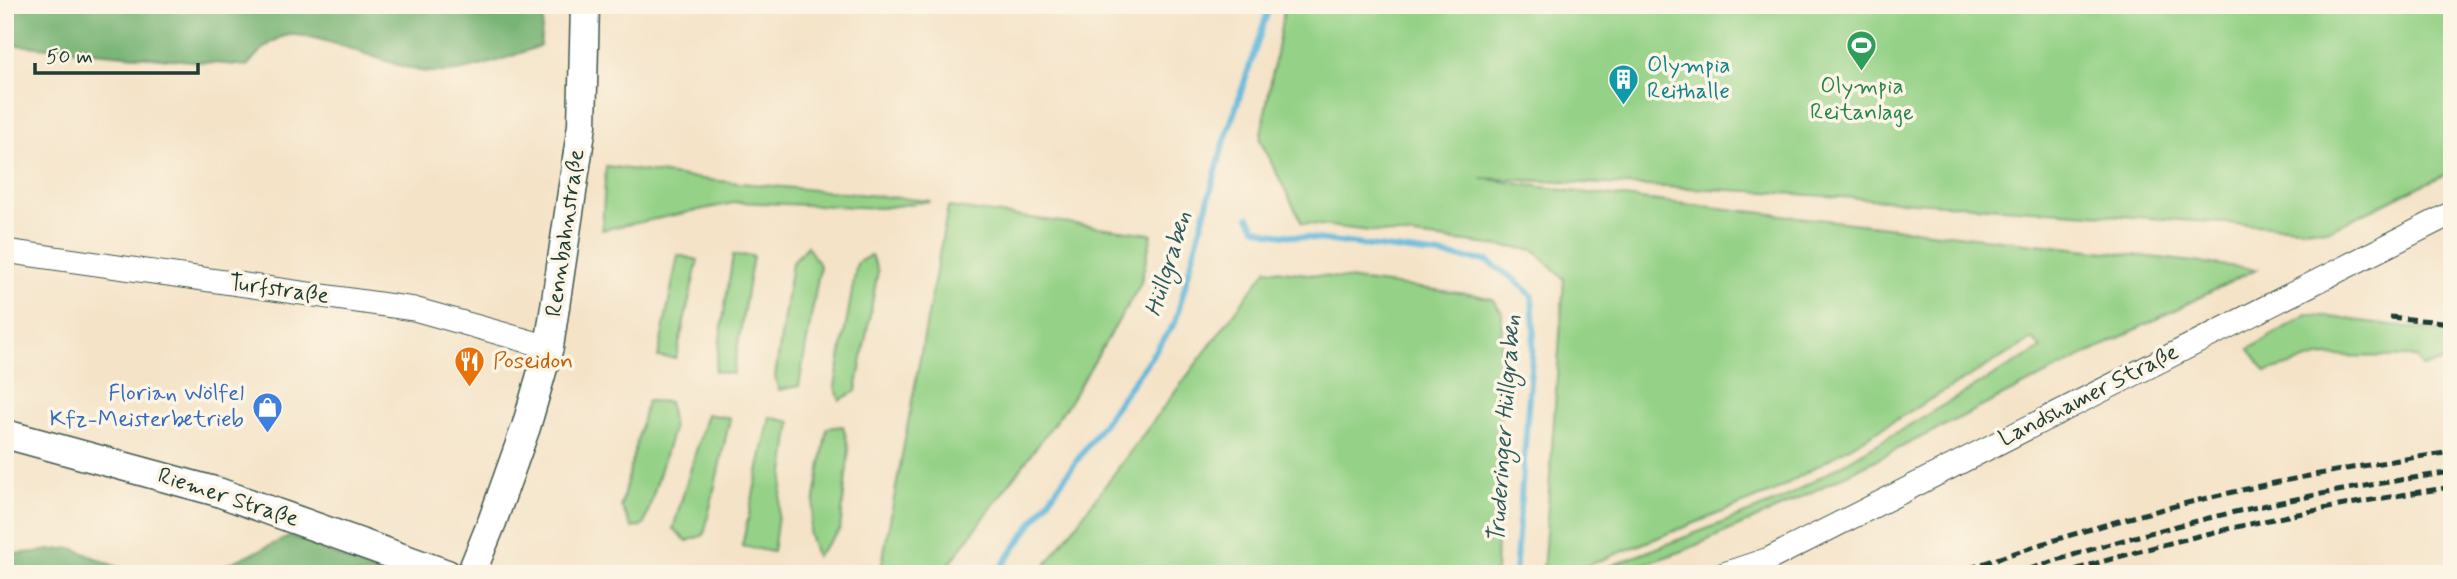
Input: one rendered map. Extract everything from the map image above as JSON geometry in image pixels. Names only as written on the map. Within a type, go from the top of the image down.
[{"type":"street","name":"Rennbahnstraße","points":[[471,574],[526,427],[549,347],[582,125],[585,5]]},
{"type":"street","name":"Landshamer Straße","points":[[1724,574],[1769,559],[2452,213]]},
{"type":"street","name":"Turfstraße","points":[[5,251],[414,309],[549,347]]},
{"type":"street","name":"Riemer Straße","points":[[5,434],[218,492],[404,564],[447,574]]},
{"type":"green space","points":[[5,5],[545,5],[540,46],[482,66],[435,72],[407,68],[330,42],[296,35],[273,41],[247,66],[5,44]]},
{"type":"green space","points":[[1285,5],[2452,5],[2452,171],[2329,230],[1750,191],[1480,178],[1570,191],[2256,269],[1786,505],[1683,551],[1616,574],[1590,574],[1781,500],[2041,348],[2033,339],[1773,492],[1566,574],[1543,574],[1564,279],[1534,250],[1302,223],[1260,140]]},
{"type":"green space","points":[[606,166],[709,180],[931,201],[881,208],[738,202],[602,230]]},
{"type":"green space","points":[[948,207],[1152,234],[1140,285],[1069,403],[942,574],[880,574]]},
{"type":"green space","points":[[807,246],[820,266],[799,386],[779,390],[775,377],[792,263]]},
{"type":"green space","points":[[678,255],[698,260],[676,358],[658,357]]},
{"type":"green space","points":[[733,255],[753,256],[733,374],[715,371]]},
{"type":"green space","points":[[871,255],[878,271],[856,391],[840,400],[835,387],[857,263]]},
{"type":"green space","points":[[1267,269],[1476,295],[1492,299],[1502,312],[1496,574],[1039,574]]},
{"type":"green space","points":[[2307,314],[2452,333],[2452,376],[2444,361],[2422,367],[2416,357],[2322,356],[2266,372],[2249,349]]},
{"type":"green space","points":[[647,401],[669,402],[673,429],[644,525],[632,528],[621,506]]},
{"type":"green space","points":[[707,414],[730,418],[704,535],[687,541],[673,529]]},
{"type":"green space","points":[[770,417],[791,422],[773,552],[742,546]]},
{"type":"green space","points":[[843,426],[849,449],[840,530],[816,556],[809,534],[827,428]]},
{"type":"green space","points":[[291,536],[381,574],[206,574]]},
{"type":"green space","points":[[72,548],[133,574],[5,574],[5,555]]},
{"type":"waterway","name":"Hüllgraben","points":[[996,574],[1175,323],[1222,149],[1270,5]]},
{"type":"waterway","name":"Truderinger Hüllgraben","points":[[1249,217],[1255,227],[1270,233],[1487,261],[1514,279],[1532,296],[1534,330],[1515,574]]},
{"type":"railway","points":[[2390,317],[2452,323]]},
{"type":"railway","points":[[1954,574],[2076,533],[2200,500],[2325,473],[2452,452]]},
{"type":"railway","points":[[2015,574],[2122,540],[2231,513],[2341,490],[2452,472]]},
{"type":"railway","points":[[2061,574],[2157,546],[2255,523],[2452,487]]},
{"type":"place","name":"Olympia Reitanlage","points":[[1862,73]]},
{"type":"place","name":"Olympia Reithalle","points":[[1624,106]]},
{"type":"place","name":"Poseidon","points":[[470,389]]},
{"type":"place","name":"Florian Wölfel Kfz-Meisterbetrieb","points":[[267,434]]}]
